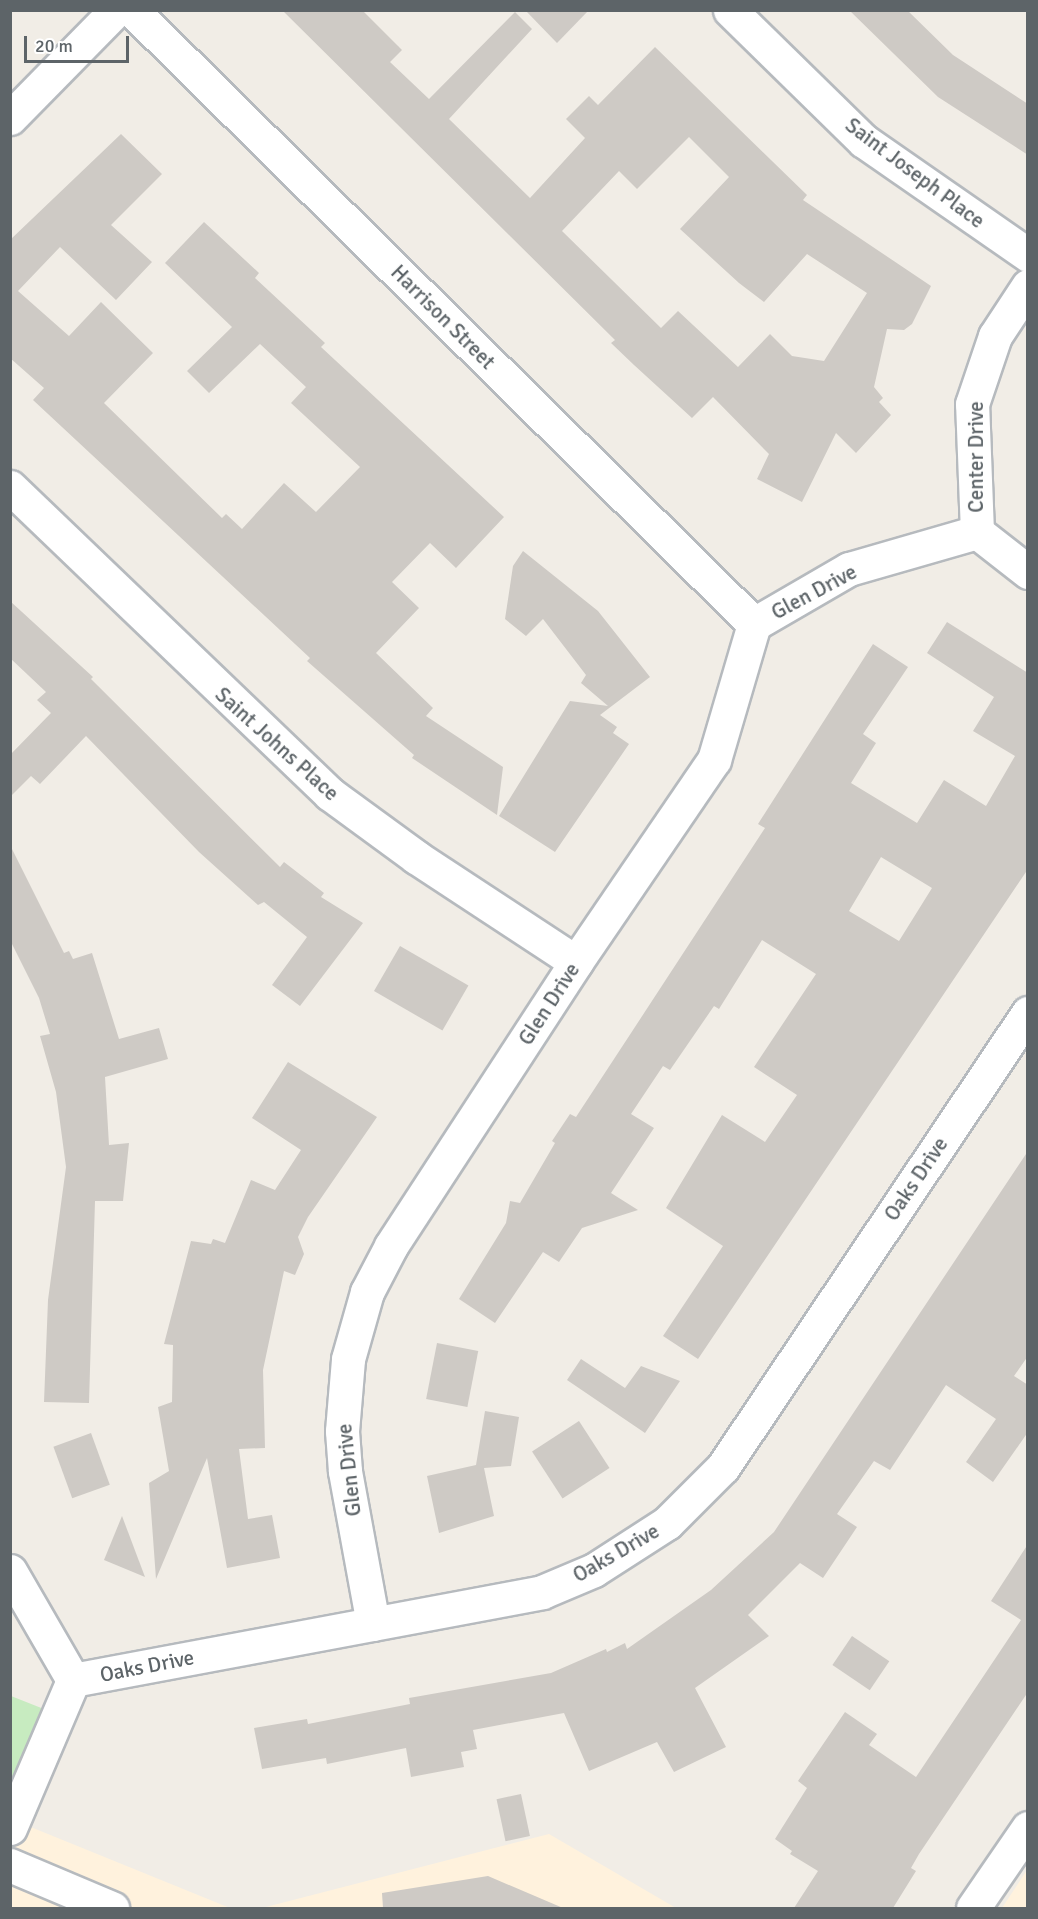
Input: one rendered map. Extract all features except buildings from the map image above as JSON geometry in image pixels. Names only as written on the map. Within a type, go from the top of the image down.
[{"type":"street","points":[[10,118],[116,10]]},
{"type":"street","name":"Harrison Street","points":[[132,10],[754,624]]},
{"type":"street","name":"Saint Joseph Place","points":[[730,10],[864,141],[1028,255]]},
{"type":"street","name":"Center Drive","points":[[977,532],[972,404],[995,336],[1028,286]]},
{"type":"street","name":"Saint Johns Place","points":[[10,487],[330,794],[416,857],[576,962]]},
{"type":"street","points":[[977,532],[1028,572]]},
{"type":"street","name":"Glen Drive","points":[[373,1624],[345,1471],[342,1431],[348,1359],[367,1292],[391,1246],[576,962],[714,760],[754,624],[849,569],[977,532]]},
{"type":"street","name":"Oaks Drive","points":[[10,1828],[73,1680],[542,1592],[594,1570],[667,1523],[723,1467],[1023,1029]]},
{"type":"street","points":[[10,1571],[73,1680]]},
{"type":"street","points":[[973,1908],[1028,1828]]},
{"type":"street","points":[[10,1865],[112,1908]]},
{"type":"shaded area","points":[[11,1819],[230,1908],[11,1908]]},
{"type":"shaded area","points":[[549,1834],[676,1908],[262,1908]]},
{"type":"shaded area","points":[[1027,1870],[1027,1908],[1002,1908]]},
{"type":"green space","points":[[11,1696],[59,1715],[11,1828]]}]
